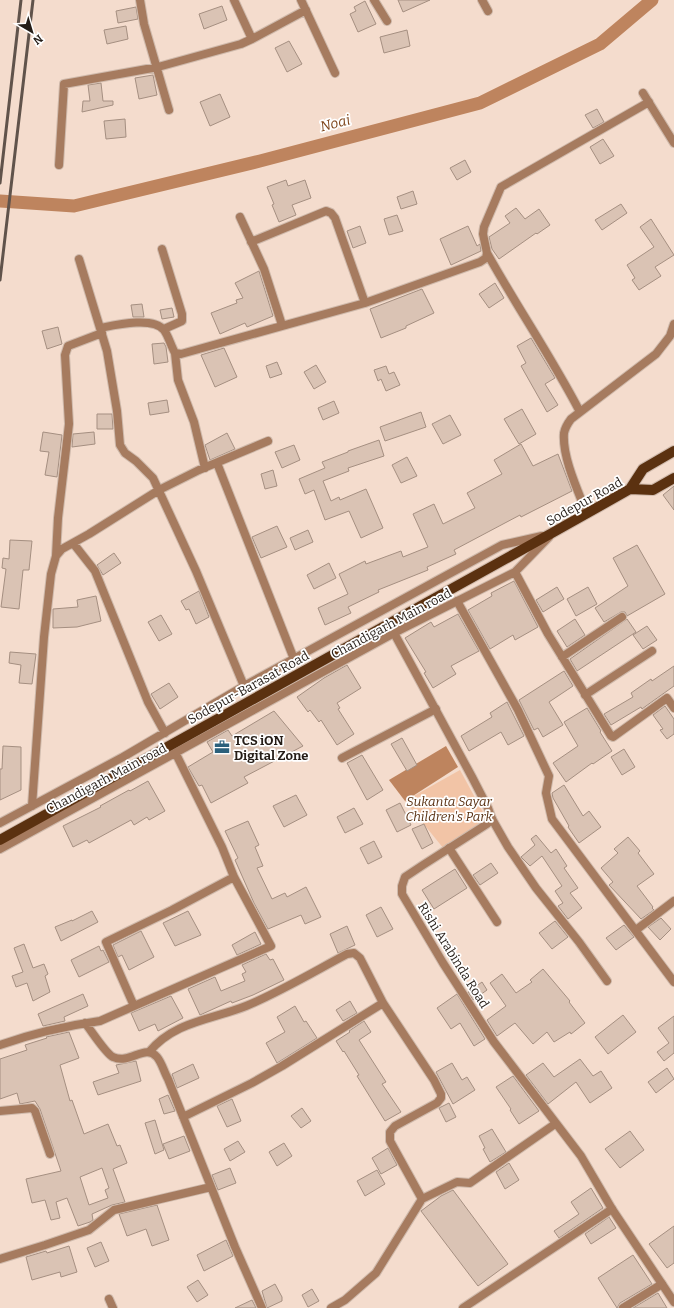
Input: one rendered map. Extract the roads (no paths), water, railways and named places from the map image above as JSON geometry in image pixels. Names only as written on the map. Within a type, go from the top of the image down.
[{"type":"main road","points":[[630,489],[643,469],[674,451]]},
{"type":"main road","name":"Sodepur Road","points":[[509,558],[630,489],[653,490],[674,478]]},
{"type":"main road","name":"Sodepur-Barasat Road","points":[[0,840],[509,558]]},
{"type":"street","points":[[140,0],[144,24],[169,110]]},
{"type":"street","points":[[234,0],[252,39]]},
{"type":"street","points":[[301,0],[336,73]]},
{"type":"street","points":[[374,0],[387,21]]},
{"type":"street","points":[[482,0],[488,11]]},
{"type":"street","points":[[59,165],[64,84],[158,68],[241,44],[306,10]]},
{"type":"street","points":[[643,93],[674,143]]},
{"type":"street","points":[[580,412],[562,377],[524,317],[487,253],[482,234],[502,187],[649,102]]},
{"type":"street","points":[[251,242],[326,211],[331,213],[335,218],[365,303]]},
{"type":"street","points":[[240,216],[270,286],[282,325]]},
{"type":"street","points":[[162,249],[182,314],[182,321],[164,329]]},
{"type":"street","points":[[175,353],[181,354],[365,303],[480,262],[486,258],[487,253]]},
{"type":"street","points":[[79,259],[107,351],[116,404],[120,445],[125,453],[136,461],[153,478],[199,578],[244,686]]},
{"type":"street","points":[[32,806],[44,637],[52,574],[56,556],[58,518],[69,424],[65,355],[68,346],[101,331],[126,323],[152,323],[164,329],[175,353],[178,380],[194,422],[205,468]]},
{"type":"street","points":[[587,514],[571,474],[565,447],[564,431],[571,419],[656,354],[670,336],[674,324]]},
{"type":"street","points":[[56,556],[62,549],[159,490],[205,468],[268,442]]},
{"type":"street","points":[[217,463],[294,659]]},
{"type":"street","points":[[0,823],[123,757],[244,686],[502,545],[552,534]]},
{"type":"street","name":"Chandigarh Main road","points":[[0,849],[176,754],[394,633],[515,572],[552,534]]},
{"type":"street","points":[[73,543],[95,571],[148,702],[165,733]]},
{"type":"street","points":[[515,572],[548,634],[611,736],[613,737],[667,698],[674,708]]},
{"type":"street","points":[[456,601],[518,710],[549,776],[546,793],[552,819],[674,982]]},
{"type":"street","points":[[562,657],[622,617]]},
{"type":"street","points":[[394,633],[436,709],[488,808],[492,819],[508,847],[536,888],[579,942],[607,981]]},
{"type":"street","points":[[585,695],[652,651]]},
{"type":"street","points":[[342,758],[436,709]]},
{"type":"street","points":[[0,1045],[32,1034],[100,1021],[271,946],[234,876],[222,847],[176,754]]},
{"type":"street","name":"Rishi Arabinda Road","points":[[492,819],[487,824],[405,878],[402,886],[402,894],[440,958],[494,1042],[581,1156],[612,1208],[674,1302]]},
{"type":"street","points":[[449,848],[497,922]]},
{"type":"street","points":[[134,1006],[106,942],[172,910],[234,876]]},
{"type":"street","points":[[636,930],[674,901]]},
{"type":"street","points":[[149,1052],[157,1041],[173,1031],[246,1006],[347,954],[354,953],[360,958],[383,1003],[434,1080],[441,1094],[441,1098],[437,1103],[394,1126],[390,1132],[390,1141],[422,1199]]},
{"type":"street","points":[[183,1116],[252,1083],[383,1003]]},
{"type":"street","points":[[85,1023],[111,1056],[124,1059],[149,1052],[154,1054],[160,1062],[235,1247],[262,1308]]},
{"type":"street","points":[[0,1111],[32,1108],[35,1111],[50,1154]]},
{"type":"street","points":[[332,1308],[345,1300],[376,1273],[422,1199],[457,1182],[470,1183],[556,1124]]},
{"type":"street","points":[[0,1259],[45,1246],[89,1230],[114,1210],[211,1187]]},
{"type":"street","points":[[463,1308],[612,1208]]},
{"type":"street","points":[[623,1308],[662,1284]]},
{"type":"street","points":[[109,1299],[113,1308]]},
{"type":"waterway","name":"Noai","points":[[0,201],[74,206],[260,161],[480,103],[600,44],[652,0]]},
{"type":"railway","points":[[0,183],[21,0]]},
{"type":"railway","points":[[0,280],[33,0]]},
{"type":"place","name":"TCS iON Digital Zone","points":[[222,747]]},
{"type":"park label","name":"Sukanta Sayar Children's Park","points":[[449,808]]}]
